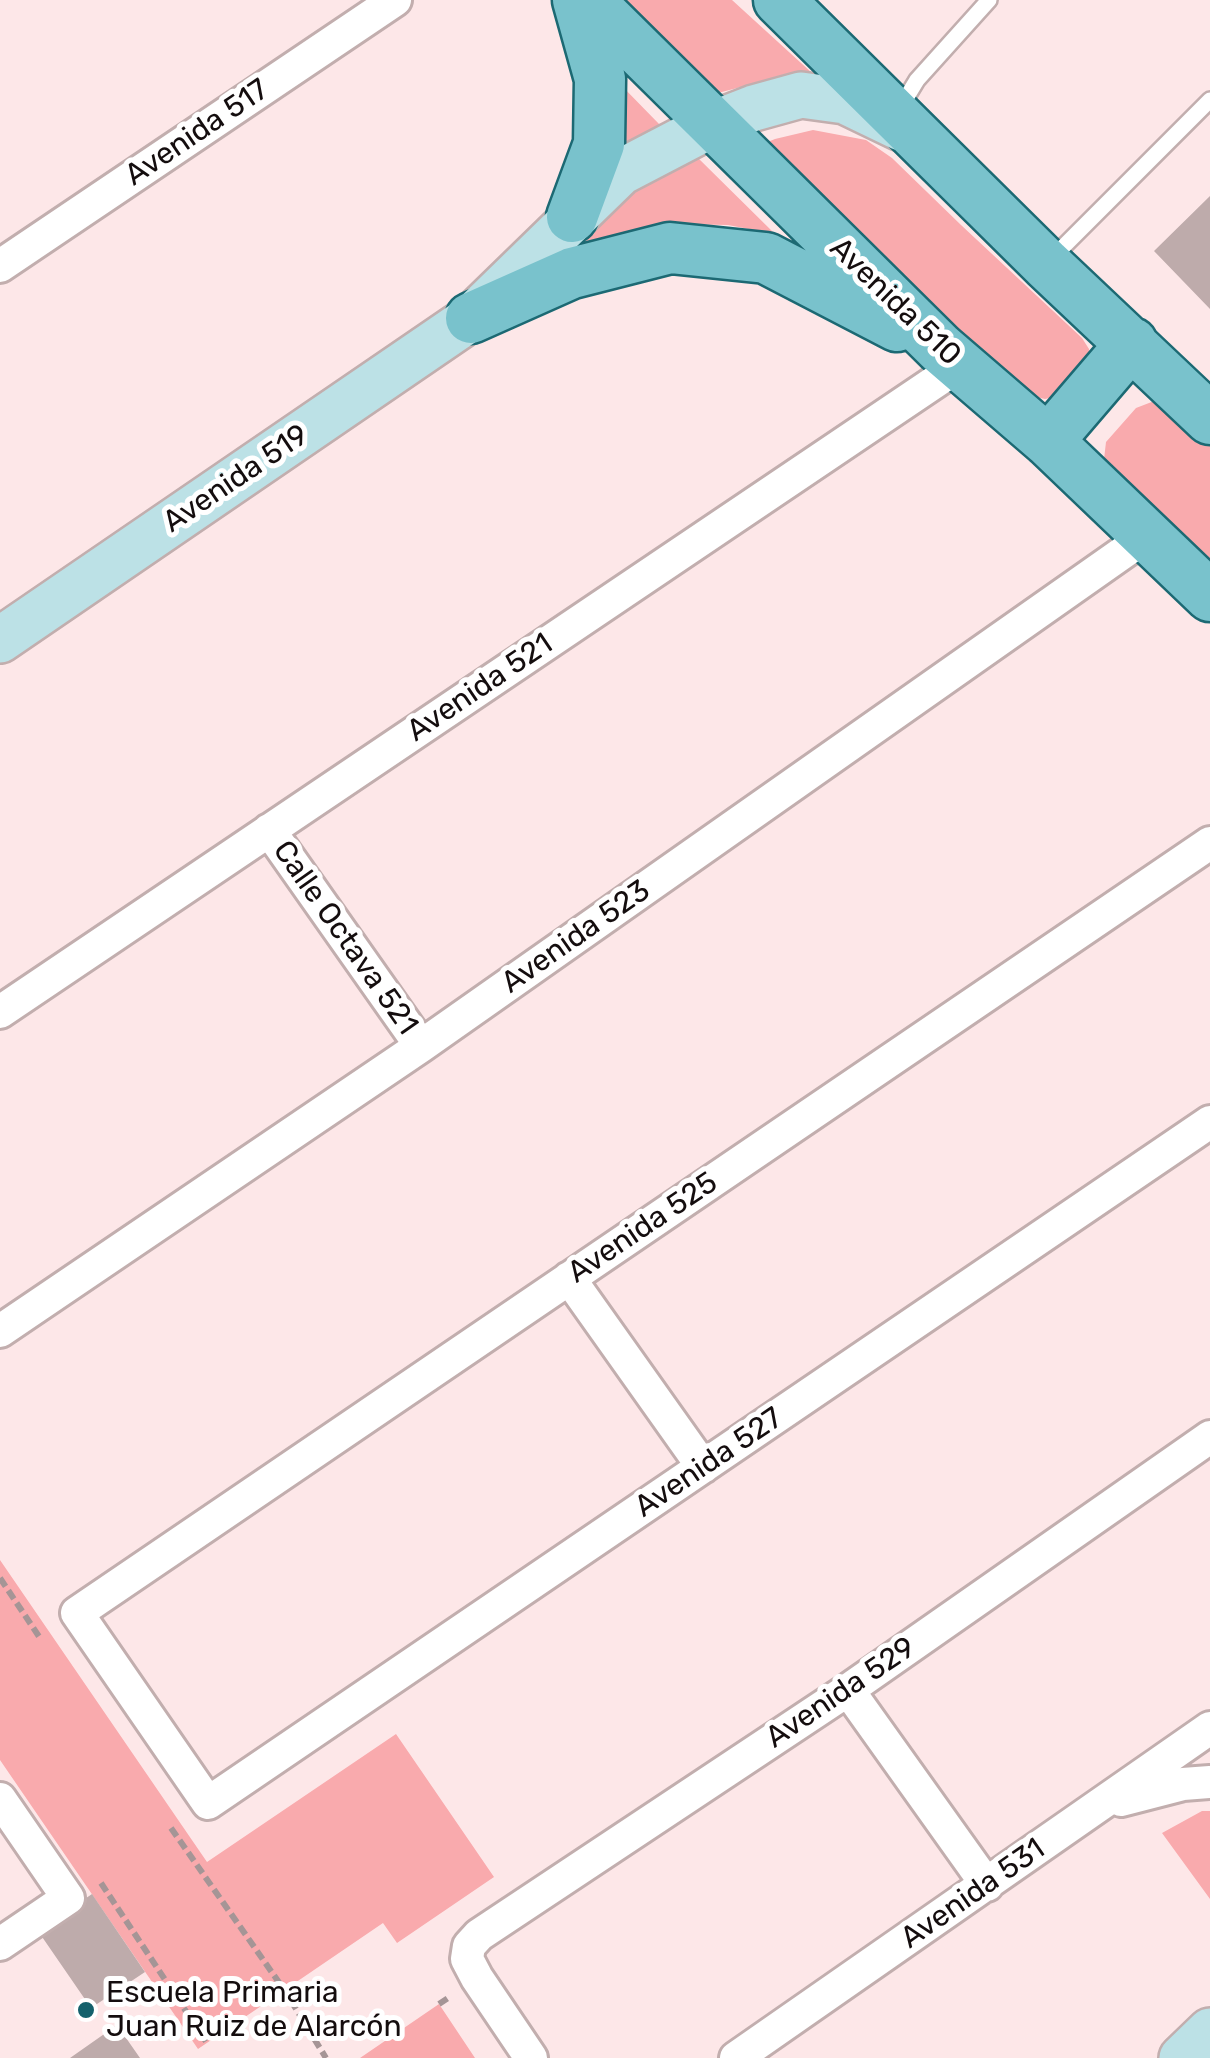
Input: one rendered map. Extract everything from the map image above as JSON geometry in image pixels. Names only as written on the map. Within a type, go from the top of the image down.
[{"type":"main road","points":[[572,218],[599,144],[600,79],[578,0]]},
{"type":"main road","name":"Avenida 510","points":[[588,0],[950,357],[1048,441],[1210,596]]},
{"type":"main road","points":[[779,0],[1046,264],[1210,418]]},
{"type":"main road","points":[[471,318],[572,273],[670,248],[766,258],[950,357]]},
{"type":"main road","points":[[1048,441],[1132,343]]},
{"type":"street","name":"Avenida 517","points":[[0,266],[395,0]]},
{"type":"street","name":"Avenida 519","points":[[0,640],[471,318],[621,172],[713,124],[801,95],[846,101],[905,124]]},
{"type":"street","name":"Avenida 521","points":[[0,1012],[950,357]]},
{"type":"street","name":"Avenida 523","points":[[0,1331],[421,1046],[1148,535]]},
{"type":"street","name":"Calle Octava 521","points":[[269,830],[421,1046]]},
{"type":"street","name":"Avenida 525","points":[[208,1803],[77,1613],[1210,843]]},
{"type":"street","name":"Avenida 527","points":[[208,1803],[1210,1122]]},
{"type":"street","points":[[569,1278],[703,1467]]},
{"type":"street","name":"Avenida 529","points":[[531,2058],[477,1978],[468,1959],[469,1946],[492,1926],[848,1690],[1210,1437]]},
{"type":"street","points":[[848,1690],[987,1884]]},
{"type":"street","name":"Avenida 531","points":[[736,2058],[1210,1728]]},
{"type":"street","points":[[1102,1804],[1183,1784],[1210,1782]]},
{"type":"street","points":[[0,1799],[68,1898],[0,1944]]},
{"type":"street","points":[[1182,2058],[1210,2031]]},
{"type":"lane","points":[[905,124],[917,80],[989,0]]},
{"type":"lane","points":[[1046,264],[1210,100]]},
{"type":"path","points":[[0,1578],[40,1638]]},
{"type":"path","points":[[171,1828],[326,2058]]},
{"type":"path","points":[[98,1878],[208,2043]]},
{"type":"shaded area","points":[[615,0],[732,0],[812,73],[714,94]]},
{"type":"shaded area","points":[[619,83],[660,125],[617,157],[625,133]]},
{"type":"shaded area","points":[[813,130],[866,140],[892,158],[1082,338],[1089,349],[1089,370],[1076,392],[1045,399],[1023,394],[758,146]]},
{"type":"shaded area","points":[[696,156],[775,234],[728,225],[677,224],[622,233],[560,261],[621,201],[660,172]]},
{"type":"shaded area","points":[[1162,398],[1210,438],[1210,569],[1103,468],[1106,442],[1136,408]]},
{"type":"shaded area","points":[[0,1560],[207,1862],[396,1734],[494,1877],[397,1943],[383,1923],[198,2049],[0,1760]]},
{"type":"shaded area","points":[[1202,1811],[1210,1811],[1210,1899],[1162,1833]]},
{"type":"shaded area","points":[[439,2004],[475,2058],[360,2058]]},
{"type":"building","points":[[1210,196],[1210,309],[1154,251]]},
{"type":"building","points":[[92,1894],[145,1972],[91,2008],[38,1931]]},
{"type":"building","points":[[117,2025],[140,2058],[70,2058]]},
{"type":"place","name":"Escuela Primaria Juan Ruiz de Alarcón","points":[[86,2010]]}]
